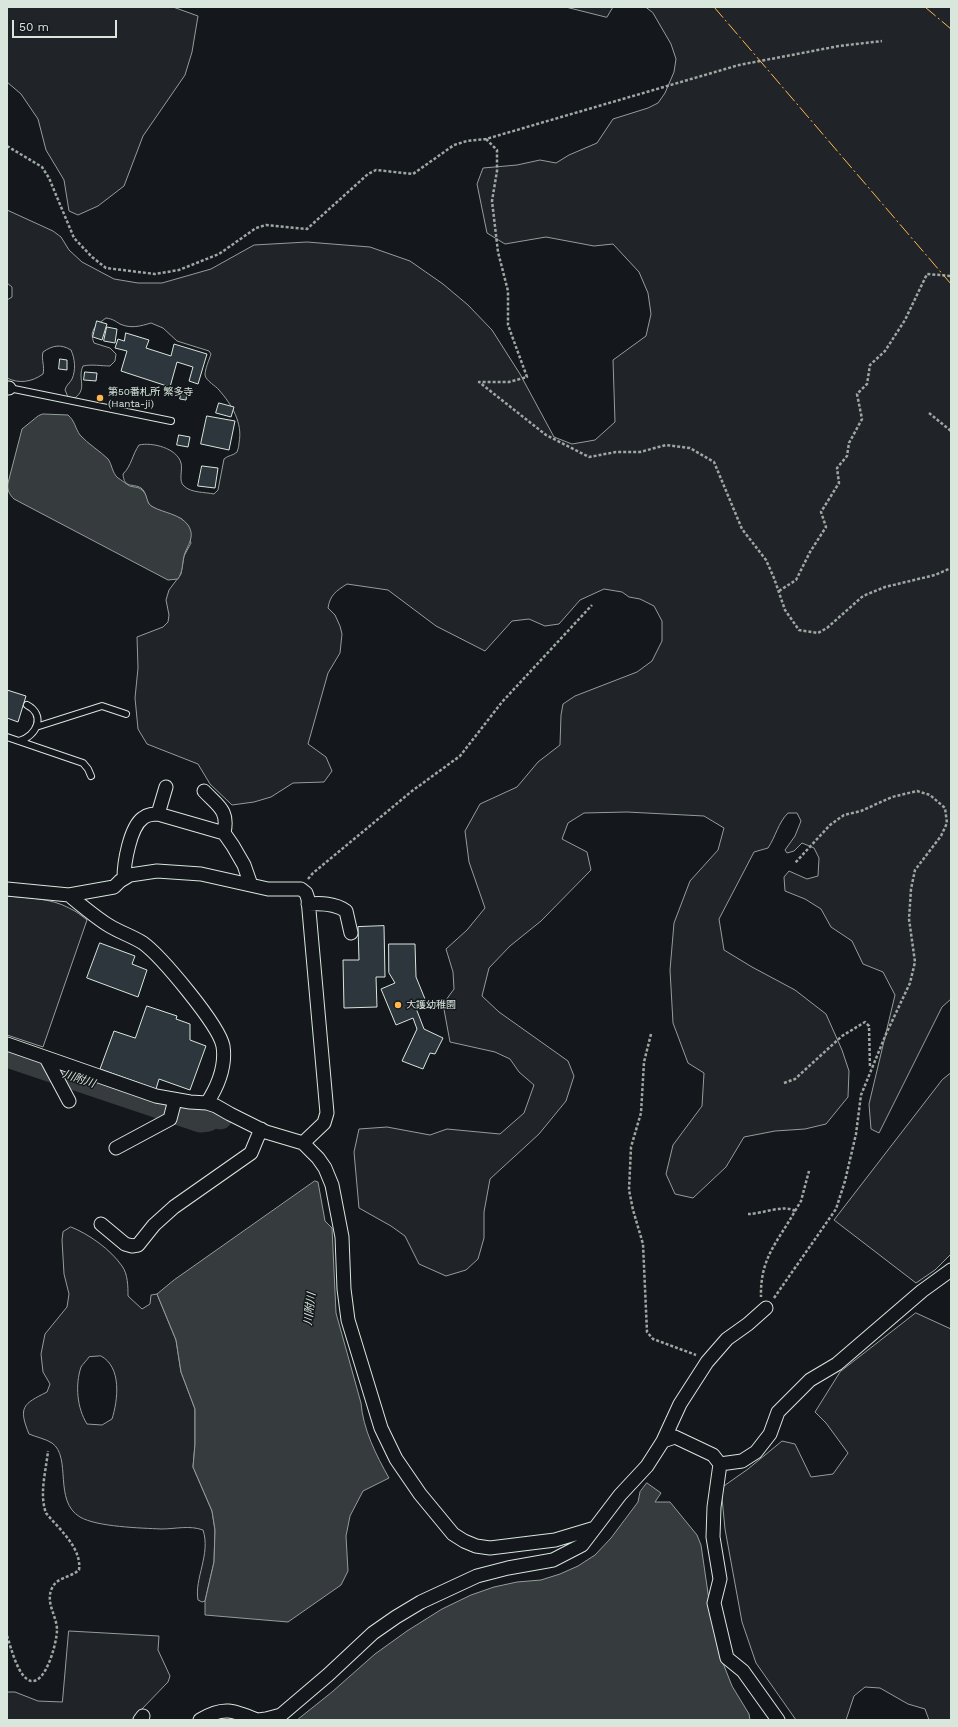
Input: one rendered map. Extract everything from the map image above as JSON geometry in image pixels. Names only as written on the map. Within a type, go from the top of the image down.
[{"type":"street","points":[[158,814],[166,787]]},
{"type":"street","points":[[204,792],[224,812],[226,818],[224,833]]},
{"type":"street","points":[[124,878],[129,845],[138,823],[150,814],[158,814],[224,833],[244,865],[251,885]]},
{"type":"street","points":[[7,888],[69,895],[114,887],[124,878],[138,873],[157,871],[201,874],[268,889],[301,889],[306,893],[308,904],[327,1113],[324,1123],[311,1135],[261,1129],[212,1105],[173,1108],[156,1096],[50,1066],[7,1044]]},
{"type":"street","points":[[69,895],[108,925],[143,944],[164,963],[202,1009],[223,1044],[224,1060],[212,1105]]},
{"type":"street","points":[[308,904],[321,903],[341,908],[346,911],[351,933]]},
{"type":"street","points":[[50,1066],[69,1101]]},
{"type":"street","points":[[116,1148],[170,1119],[173,1108]]},
{"type":"street","points":[[101,1224],[125,1244],[132,1246],[138,1245],[154,1225],[174,1207],[251,1153],[261,1129]]},
{"type":"street","points":[[311,1135],[318,1158],[325,1168],[332,1185],[342,1237],[344,1289],[348,1320],[380,1428],[396,1459],[420,1494],[453,1534],[476,1546],[490,1548],[555,1540],[595,1528]]},
{"type":"street","points":[[720,1464],[742,1462],[756,1452],[770,1434],[778,1412],[810,1380],[837,1364],[922,1291],[951,1270]]},
{"type":"street","points":[[200,1720],[214,1712],[226,1710],[257,1720],[280,1715],[328,1676],[373,1633],[421,1602],[477,1576],[508,1568],[552,1560],[582,1545],[620,1495],[647,1466],[663,1440],[680,1404],[707,1362],[727,1339],[748,1324],[766,1308]]},
{"type":"street","points":[[663,1440],[675,1436],[713,1455],[720,1464],[714,1507],[713,1536],[720,1579],[714,1603],[727,1658],[743,1671],[778,1720]]},
{"type":"lane","points":[[8,388],[170,421]]},
{"type":"lane","points":[[18,741],[28,737],[33,733],[36,727],[36,712],[33,708],[27,705]]},
{"type":"lane","points":[[36,727],[102,706],[126,714]]},
{"type":"lane","points":[[7,737],[83,763],[91,776]]},
{"type":"path","points":[[7,146],[42,167],[74,238],[92,257],[106,268],[155,274],[179,270],[219,254],[256,228],[266,225],[308,229],[368,174],[376,170],[413,174],[454,146],[467,142],[486,139],[739,65],[838,46],[882,41]]},
{"type":"path","points":[[486,139],[497,150],[497,171],[492,201],[498,252],[508,291],[508,325],[527,377],[509,382],[479,382],[546,435],[589,457],[616,452],[640,452],[666,446],[690,448],[714,462],[742,529],[766,560],[785,610],[799,630],[818,633],[827,628],[864,596],[885,587],[935,575],[951,568]]},
{"type":"path","points":[[779,591],[796,580],[810,552],[826,527],[821,512],[839,482],[837,468],[847,456],[849,443],[862,419],[857,394],[867,384],[870,365],[885,351],[905,320],[926,274],[951,276]]},
{"type":"path","points":[[929,413],[951,431]]},
{"type":"path","points":[[301,889],[313,873],[412,791],[460,756],[502,702],[592,605]]},
{"type":"path","points":[[766,1308],[836,1209],[845,1181],[856,1134],[861,1095],[870,1071],[910,982],[915,962],[909,920],[910,889],[915,870],[941,836],[947,823],[945,808],[930,795],[917,791],[892,797],[861,811],[844,815],[830,825],[795,863]]},
{"type":"path","points":[[784,1083],[795,1079],[842,1036],[865,1022],[870,1026],[870,1071]]},
{"type":"path","points":[[651,1034],[644,1062],[641,1113],[631,1147],[629,1190],[643,1244],[647,1332],[652,1339],[695,1355],[707,1362]]},
{"type":"path","points":[[766,1308],[761,1297],[762,1270],[767,1257],[801,1201],[809,1172]]},
{"type":"path","points":[[748,1214],[763,1213],[780,1208],[792,1209],[795,1211]]},
{"type":"path","points":[[7,1636],[16,1663],[24,1678],[32,1681],[38,1679],[46,1671],[58,1632],[57,1623],[50,1603],[52,1588],[57,1581],[73,1575],[79,1570],[80,1564],[73,1546],[46,1513],[44,1506],[42,1498],[48,1451]]},
{"type":"shaded area","points":[[7,7],[173,7],[198,16],[192,52],[185,75],[143,136],[124,186],[98,206],[78,215],[69,211],[64,180],[46,150],[38,119],[21,94],[7,82]]},
{"type":"shaded area","points":[[566,7],[613,7],[607,17]]},
{"type":"shaded area","points":[[646,7],[951,7],[951,999],[942,1007],[879,1133],[871,1129],[869,1104],[895,995],[883,972],[863,964],[852,941],[831,927],[821,909],[805,899],[785,891],[784,877],[789,871],[807,879],[818,876],[819,858],[814,848],[802,843],[794,851],[787,853],[785,850],[795,836],[801,821],[797,813],[788,813],[782,821],[768,848],[754,852],[719,919],[724,950],[795,990],[826,1014],[842,1050],[849,1071],[848,1097],[826,1124],[805,1129],[775,1131],[744,1137],[726,1167],[693,1198],[675,1194],[666,1174],[673,1145],[702,1106],[704,1073],[688,1063],[673,1023],[670,970],[674,923],[690,881],[718,850],[724,828],[704,816],[627,812],[584,813],[568,823],[562,839],[587,852],[591,870],[541,921],[510,946],[489,968],[482,996],[499,1012],[568,1061],[574,1076],[566,1101],[539,1134],[490,1179],[484,1212],[484,1238],[478,1259],[466,1270],[446,1276],[419,1264],[405,1236],[391,1226],[359,1208],[354,1152],[359,1129],[387,1127],[430,1135],[447,1129],[500,1134],[524,1113],[534,1085],[519,1072],[510,1059],[495,1052],[450,1042],[443,1004],[454,989],[453,972],[446,949],[467,930],[485,908],[469,862],[465,831],[480,804],[517,787],[538,762],[560,745],[563,704],[575,696],[637,672],[652,661],[662,641],[662,621],[654,606],[640,599],[629,597],[622,592],[604,589],[580,600],[559,624],[545,626],[529,619],[512,621],[485,651],[436,626],[388,590],[347,584],[334,594],[330,600],[328,608],[335,615],[340,626],[342,634],[340,653],[328,673],[308,744],[326,757],[332,771],[324,782],[293,783],[271,797],[254,802],[232,805],[210,784],[198,764],[147,744],[138,729],[135,698],[138,668],[137,637],[163,627],[168,622],[169,615],[166,600],[169,590],[181,574],[184,556],[191,543],[182,519],[152,507],[148,503],[143,490],[127,484],[123,474],[139,445],[157,445],[175,453],[179,458],[181,463],[181,481],[184,486],[194,491],[214,494],[218,490],[224,459],[237,452],[238,449],[240,436],[238,421],[224,396],[205,375],[211,354],[209,351],[177,341],[163,328],[151,323],[132,327],[124,326],[106,318],[96,326],[92,335],[94,343],[110,348],[116,354],[115,361],[110,366],[83,366],[81,371],[81,391],[75,398],[68,397],[65,390],[72,379],[74,364],[71,350],[64,347],[57,346],[43,352],[42,358],[44,368],[43,374],[39,377],[25,381],[16,381],[7,378],[7,300],[12,297],[12,287],[7,283],[7,210],[53,231],[61,237],[69,250],[82,262],[114,279],[138,283],[162,283],[211,269],[254,245],[307,242],[370,247],[410,261],[443,284],[468,305],[492,330],[520,374],[554,437],[572,444],[595,440],[615,422],[613,360],[646,336],[651,314],[648,293],[639,272],[613,244],[594,246],[546,237],[505,244],[487,233],[477,184],[483,168],[517,165],[540,160],[556,163],[569,155],[597,143],[613,119],[648,108],[658,103],[665,93],[674,72],[676,59],[671,44],[653,13]]},
{"type":"shaded area","points":[[7,896],[55,902],[72,909],[87,920],[43,1047],[7,1035]]},
{"type":"shaded area","points":[[951,1073],[951,1254],[935,1270],[916,1283],[834,1220],[942,1080]]},
{"type":"shaded area","points":[[71,1227],[78,1230],[92,1238],[112,1254],[124,1269],[127,1281],[128,1296],[142,1309],[150,1304],[151,1295],[157,1294],[176,1340],[181,1372],[195,1409],[195,1444],[193,1467],[212,1511],[215,1530],[214,1562],[205,1601],[202,1602],[198,1600],[197,1592],[205,1548],[203,1530],[188,1527],[161,1529],[108,1525],[80,1517],[72,1510],[67,1501],[63,1468],[58,1450],[52,1443],[29,1434],[24,1418],[25,1407],[28,1403],[47,1392],[50,1384],[43,1372],[41,1354],[45,1334],[67,1307],[69,1294],[64,1274],[63,1232]],"holes":[[[101,1356],[108,1361],[117,1384],[116,1403],[112,1419],[102,1425],[87,1424],[81,1411],[78,1396],[78,1381],[81,1367],[89,1357]]]},
{"type":"shaded area","points":[[916,1313],[951,1329],[951,1720],[929,1720],[925,1709],[908,1704],[880,1688],[865,1687],[854,1696],[846,1720],[796,1720],[756,1663],[742,1622],[725,1529],[721,1488],[748,1469],[782,1441],[795,1444],[811,1477],[833,1474],[848,1453],[826,1423],[815,1412],[840,1372]]},
{"type":"shaded area","points":[[69,1631],[159,1636],[158,1650],[170,1676],[168,1682],[140,1711],[139,1720],[7,1720],[7,1692],[15,1692],[38,1701],[62,1702]]},
{"type":"water","points":[[43,414],[68,415],[80,435],[108,459],[114,474],[118,478],[129,486],[142,490],[151,506],[185,521],[190,529],[191,537],[184,556],[182,571],[178,579],[168,580],[12,497],[8,490],[8,483],[22,429],[38,416]]},
{"type":"water","points":[[315,1181],[318,1182],[325,1221],[332,1228],[336,1313],[361,1403],[367,1432],[389,1478],[363,1491],[350,1516],[346,1536],[348,1571],[341,1585],[288,1622],[205,1615],[205,1601],[214,1562],[215,1530],[212,1511],[193,1467],[195,1444],[195,1409],[181,1372],[176,1340],[157,1294],[174,1280]]},
{"type":"water","points":[[647,1483],[661,1493],[655,1502],[670,1502],[697,1535],[701,1545],[710,1607],[719,1653],[732,1686],[749,1714],[750,1720],[297,1720],[332,1692],[375,1654],[407,1631],[442,1609],[471,1595],[494,1587],[517,1582],[541,1580],[560,1574],[578,1566],[595,1555],[611,1538],[638,1502],[640,1492]]},
{"type":"building","points":[[97,321],[107,324],[102,340],[93,337]]},
{"type":"building","points":[[107,327],[117,329],[115,343],[104,341]]},
{"type":"building","points":[[126,333],[149,340],[146,348],[171,356],[174,344],[207,354],[198,384],[189,381],[193,367],[177,362],[170,387],[121,371],[127,351],[115,348],[118,339],[124,341]]},
{"type":"building","points":[[60,359],[67,360],[67,370],[59,369]]},
{"type":"building","points":[[85,372],[97,373],[96,381],[84,380]]},
{"type":"building","points":[[182,391],[187,392],[186,400],[180,399]]},
{"type":"building","points":[[219,403],[234,407],[231,417],[216,413]]},
{"type":"building","points":[[207,416],[235,421],[229,450],[201,444]]},
{"type":"building","points":[[179,435],[190,437],[188,447],[177,445]]},
{"type":"building","points":[[202,466],[218,468],[215,488],[198,486]]},
{"type":"building","points":[[7,690],[26,696],[18,722],[7,718]]},
{"type":"building","points":[[384,926],[385,977],[376,977],[377,1007],[344,1008],[343,960],[359,960],[358,927]]},
{"type":"building","points":[[100,943],[135,956],[132,964],[147,970],[138,997],[87,978]]},
{"type":"building","points":[[389,944],[415,944],[416,977],[425,999],[414,1003],[424,1029],[443,1038],[435,1054],[430,1053],[423,1069],[402,1061],[417,1029],[413,1018],[396,1025],[381,989],[395,983],[389,973]]},
{"type":"building","points":[[147,1006],[177,1016],[176,1019],[190,1024],[190,1040],[206,1046],[190,1090],[159,1079],[156,1089],[100,1069],[114,1031],[135,1038]]},
{"type":"waterway","name":"川附川","points":[[7,1055],[200,1120],[208,1119],[215,1115],[220,1117]]},
{"type":"power","points":[[714,7],[951,284]]},
{"type":"power","points":[[925,7],[951,29]]},
{"type":"place","name":"第50番札所 繁多寺 (Hanta-ji)","points":[[100,398]]},
{"type":"place","name":"大護幼稚園","points":[[398,1005]]}]
